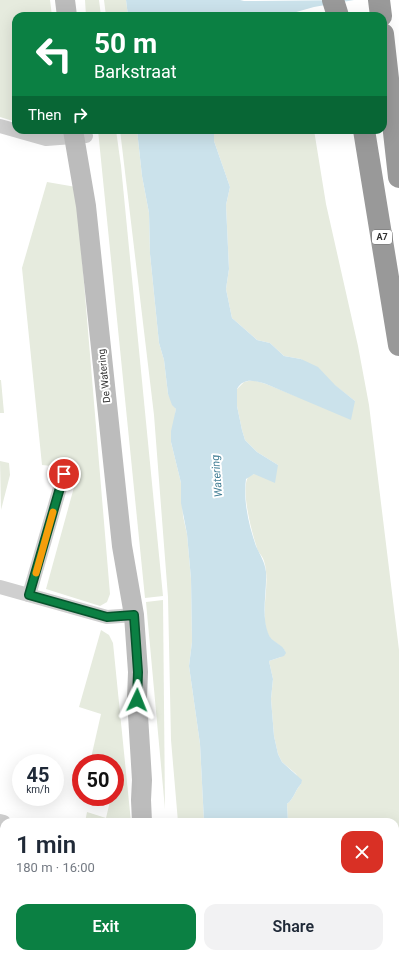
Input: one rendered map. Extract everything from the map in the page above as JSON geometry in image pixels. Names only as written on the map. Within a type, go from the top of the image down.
[{"type":"highway","points":[[333,0],[337,12]]},
{"type":"highway","points":[[380,0],[381,12]]},
{"type":"highway","points":[[387,70],[399,177]]},
{"type":"highway","name":"A7","points":[[365,134],[399,345]]},
{"type":"main road","points":[[65,0],[66,12]]},
{"type":"main road","name":"De Watering","points":[[79,134],[122,546],[120,603],[128,615],[137,700],[142,780],[142,818]]},
{"type":"main road","name":"De Watering","points":[[142,780],[150,818]]},
{"type":"street","points":[[0,126],[12,129]]},
{"type":"street","points":[[28,134],[46,139],[74,134]]},
{"type":"street","points":[[29,595],[64,474]]},
{"type":"street","points":[[0,587],[107,617],[128,615]]},
{"type":"shaded area","points":[[0,0],[50,0],[52,12],[12,12],[12,121],[0,117]]},
{"type":"shaded area","points":[[85,0],[99,0],[100,12],[86,12]]},
{"type":"shaded area","points":[[104,0],[126,0],[128,12],[106,12]]},
{"type":"shaded area","points":[[98,134],[117,134],[121,166],[163,596],[145,598]]},
{"type":"shaded area","points":[[120,134],[137,134],[142,176],[149,213],[150,254],[159,343],[164,360],[168,394],[176,409],[171,442],[181,483],[183,516],[187,534],[191,579],[192,642],[189,666],[200,744],[204,818],[178,818],[171,740],[168,597],[154,415]]},
{"type":"shaded area","points":[[214,134],[315,134],[326,204],[358,346],[369,405],[399,650],[399,818],[288,818],[287,804],[301,784],[296,774],[282,762],[278,754],[274,736],[271,699],[273,679],[269,661],[281,657],[285,651],[270,638],[267,632],[265,623],[266,570],[264,560],[258,551],[253,535],[245,490],[246,482],[249,476],[278,465],[257,452],[245,440],[237,406],[237,389],[244,382],[253,380],[298,397],[355,401],[301,359],[284,356],[270,343],[257,340],[232,318],[226,289],[229,269],[226,205],[230,187],[214,141]]},
{"type":"shaded area","points":[[47,182],[76,187],[110,594],[107,602],[100,606],[46,589],[79,469],[42,465],[22,268]]},
{"type":"shaded area","points":[[1,380],[4,413],[0,413]]},
{"type":"shaded area","points":[[0,461],[9,463],[10,475],[1,510]]},
{"type":"shaded area","points":[[163,600],[165,809],[146,602]]},
{"type":"shaded area","points":[[101,630],[109,635],[113,643],[131,818],[106,818],[109,806],[124,806],[124,754],[92,754],[101,714],[79,707]]},
{"type":"shaded area","points":[[87,812],[106,818],[86,818]]},
{"type":"water","points":[[126,0],[354,0],[314,7],[296,12],[128,12]]},
{"type":"water","name":"Watering","points":[[137,134],[214,134],[214,141],[230,187],[226,205],[229,269],[226,289],[232,318],[257,340],[270,343],[284,356],[301,359],[318,367],[335,385],[355,401],[351,420],[266,384],[246,381],[237,389],[237,406],[245,440],[257,452],[278,465],[275,483],[254,474],[246,479],[245,496],[251,530],[266,572],[266,626],[272,639],[282,647],[286,653],[284,656],[269,661],[273,679],[271,699],[274,736],[278,754],[282,762],[302,780],[293,797],[287,804],[288,818],[204,818],[200,744],[189,666],[192,642],[191,579],[187,534],[181,503],[181,483],[171,442],[171,431],[176,409],[172,405],[168,394],[164,360],[159,343],[150,254],[149,213],[142,176]]},
{"type":"slow traffic","points":[[36,573],[53,512]]},
{"type":"route","points":[[64,474],[29,595],[107,617],[134,615],[138,672],[137,700]]}]
